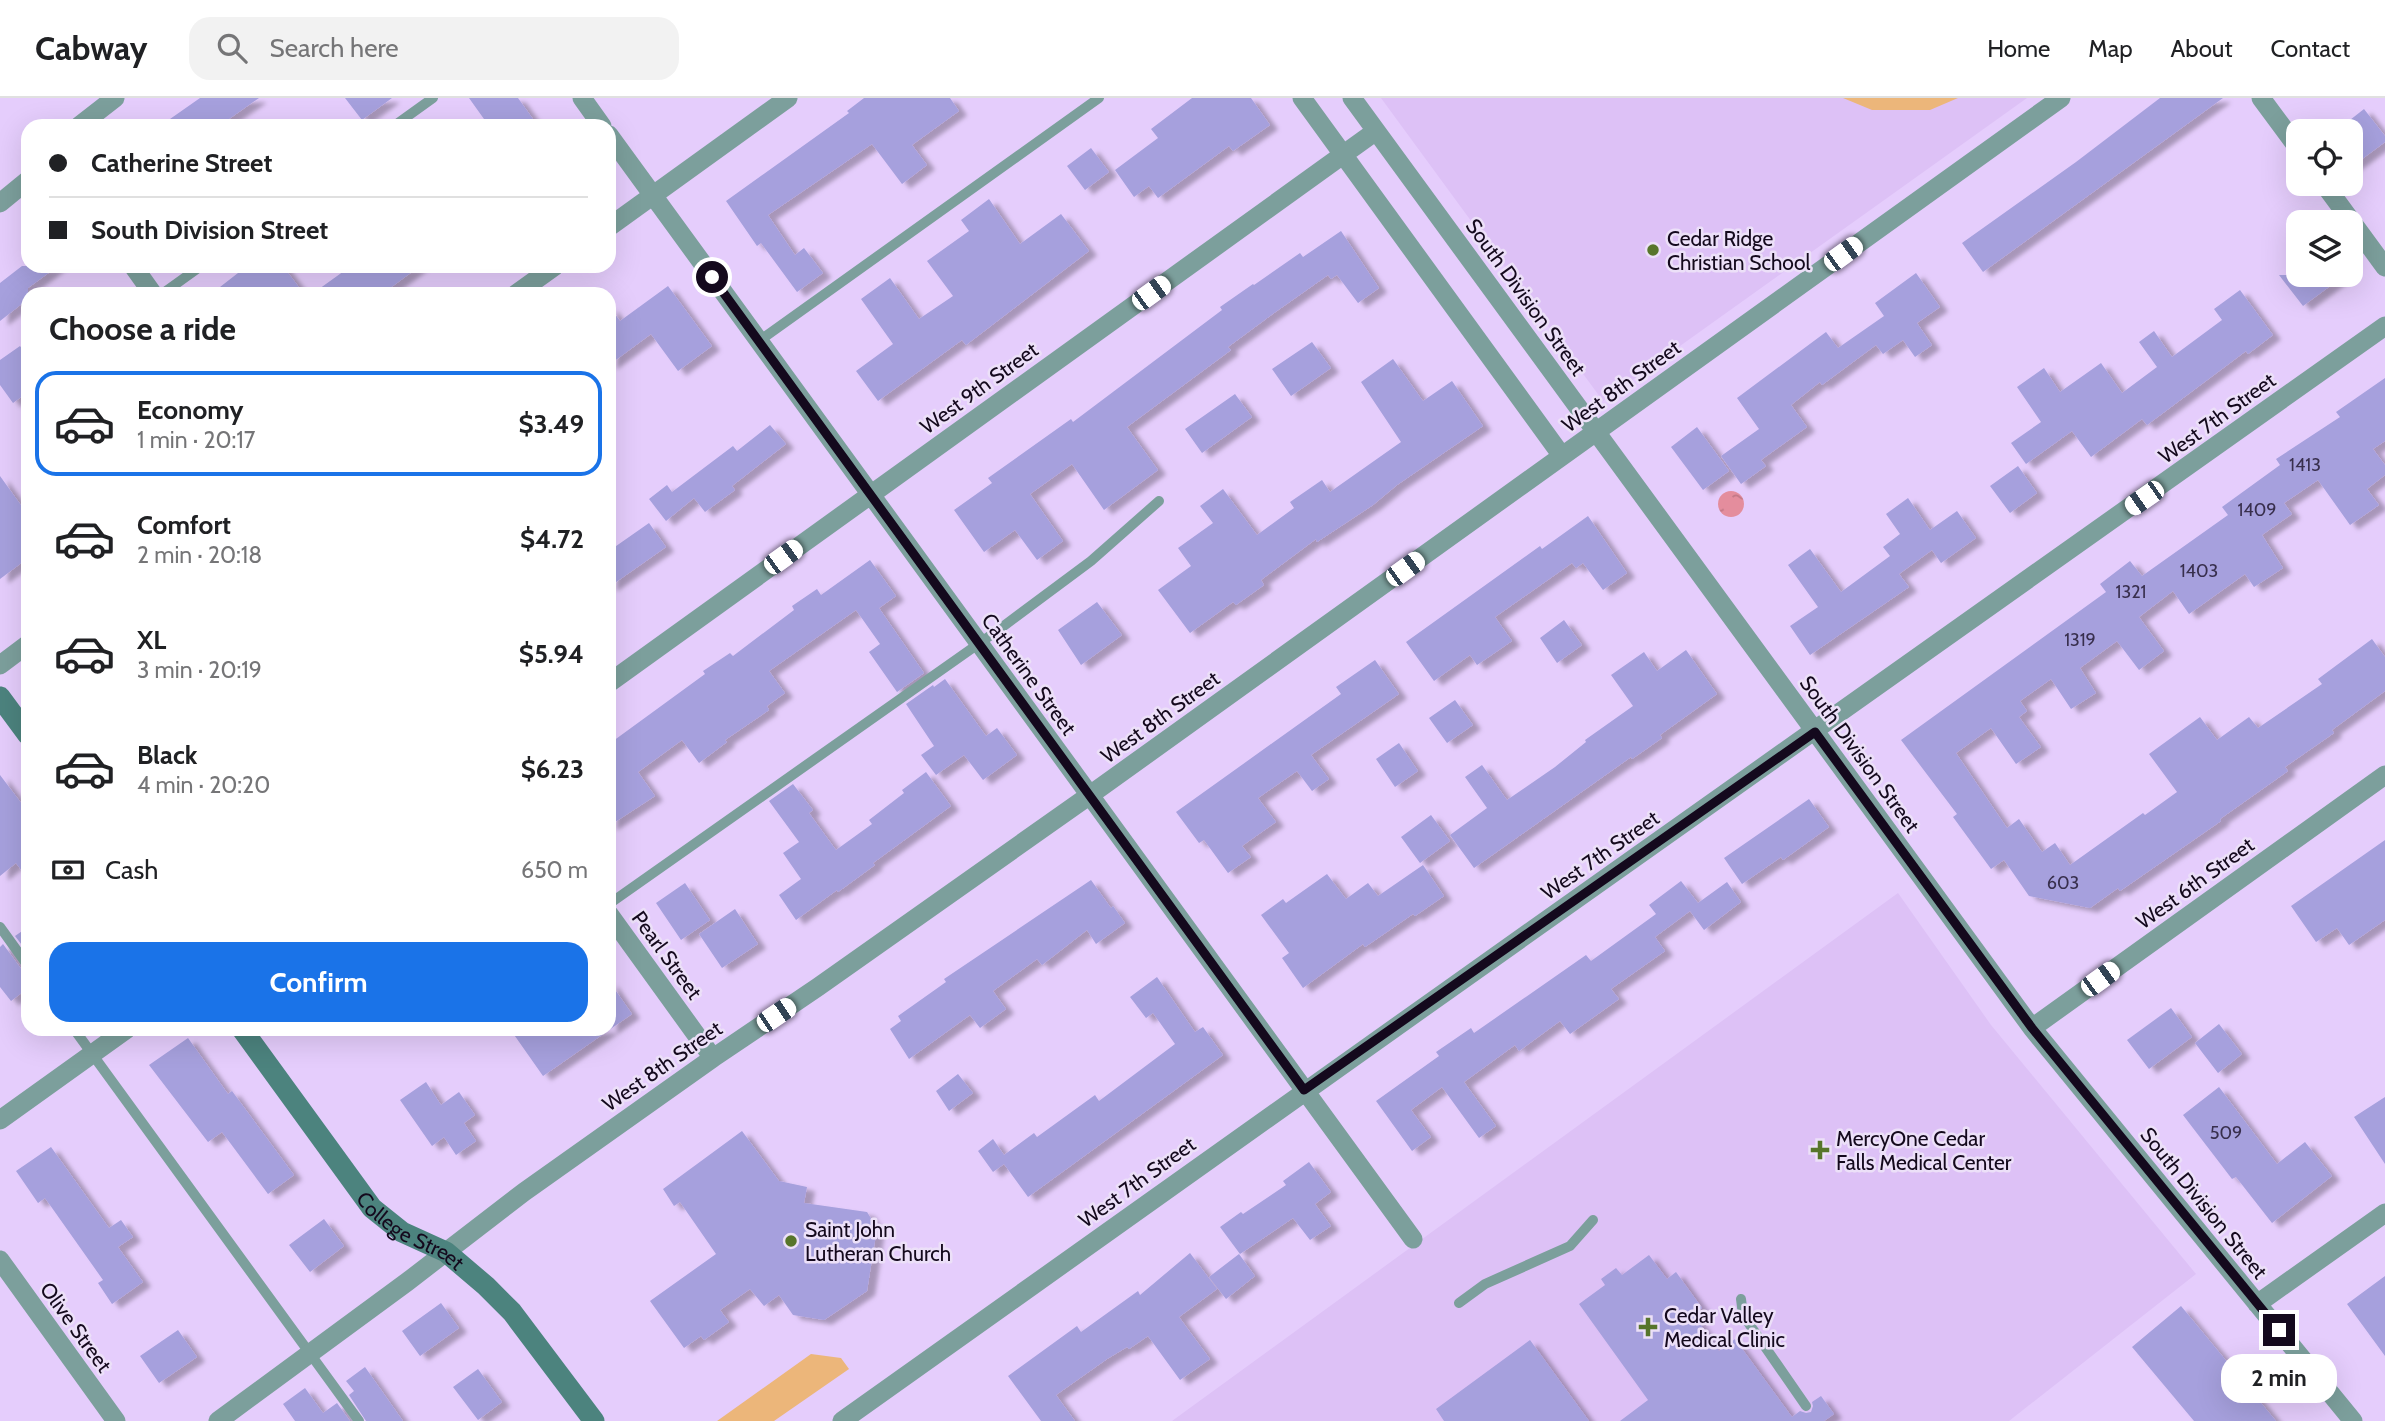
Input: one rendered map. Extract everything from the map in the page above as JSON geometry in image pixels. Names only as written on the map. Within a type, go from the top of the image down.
[{"type":"street","points":[[88,119],[115,98]]},
{"type":"street","points":[[582,98],[597,119]]},
{"type":"street","points":[[616,222],[788,98]]},
{"type":"street","points":[[1301,98],[1562,456]]},
{"type":"street","name":"South Division Street","points":[[1352,98],[2032,1028],[2353,1421]]},
{"type":"street","name":"West 8th Street","points":[[218,1421],[311,1355],[524,1192],[1090,795],[2061,98]]},
{"type":"street","points":[[2261,98],[2286,132]]},
{"type":"street","name":"West 9th Street","points":[[616,677],[1377,131]]},
{"type":"street","name":"Catherine Street","points":[[616,145],[1413,1239]]},
{"type":"street","points":[[0,203],[21,186]]},
{"type":"street","points":[[2333,196],[2385,267]]},
{"type":"street","points":[[526,287],[545,273]]},
{"type":"street","name":"West 7th Street","points":[[842,1421],[1304,1090],[1815,732],[2385,326]]},
{"type":"street","points":[[0,665],[21,650]]},
{"type":"street","points":[[0,696],[21,725]]},
{"type":"street","name":"West 6th Street","points":[[2032,1028],[2385,775]]},
{"type":"street","name":"Pearl Street","points":[[616,924],[713,1058]]},
{"type":"street","points":[[0,1120],[117,1036]]},
{"type":"street","name":"College Street","points":[[247,1036],[372,1208],[402,1232],[446,1252],[512,1312],[594,1421]]},
{"type":"street","points":[[2257,1304],[2385,1213]]},
{"type":"street","name":"Olive Street","points":[[0,1260],[116,1421]]},
{"type":"lane","points":[[404,119],[433,98]]},
{"type":"lane","points":[[759,341],[1099,98]]},
{"type":"lane","points":[[172,287],[191,273]]},
{"type":"lane","points":[[616,899],[1091,561],[1159,501]]},
{"type":"lane","points":[[0,927],[21,956]]},
{"type":"lane","points":[[79,1036],[359,1421]]},
{"type":"lane","points":[[1459,1303],[1485,1284],[1570,1246],[1593,1220]]},
{"type":"lane","points":[[1741,1299],[1743,1315],[1806,1406]]},
{"type":"shaded area","name":"Cedar Ridge Christian School","points":[[1381,98],[2027,98],[1603,401]]},
{"type":"shaded area","points":[[1843,98],[1958,98],[1930,110],[1872,110]]},
{"type":"shaded area","name":"MercyOne Cedar Falls Medical Center","points":[[1898,893],[1991,1025],[2196,1274],[2009,1421],[1172,1421]]},
{"type":"shaded area","points":[[811,1354],[841,1358],[849,1369],[774,1421],[717,1421]]},
{"type":"water","points":[[1731,491],[1741,494],[1744,504],[1741,514],[1731,517],[1721,514],[1718,504],[1721,494]]},
{"type":"building","points":[[200,98],[259,98],[229,119],[170,119]]},
{"type":"building","points":[[345,98],[392,98],[363,119]]},
{"type":"building","points":[[469,98],[518,98],[533,119],[484,119]]},
{"type":"building","points":[[864,98],[950,98],[959,111],[912,145],[927,165],[902,184],[872,144],[768,215],[795,255],[804,248],[823,273],[797,292],[761,243],[757,246],[726,201],[849,113],[847,111]]},
{"type":"building","points":[[1192,98],[1251,98],[1270,125],[1233,151],[1229,146],[1158,198],[1149,186],[1134,197],[1115,170],[1158,138],[1151,129]]},
{"type":"building","points":[[2160,98],[2223,98],[1983,272],[1962,243]]},
{"type":"building","points":[[2364,109],[2385,136],[2385,142],[2363,158],[2363,119],[2351,119]]},
{"type":"building","points":[[1091,148],[1109,172],[1085,190],[1067,166]]},
{"type":"building","points":[[989,199],[1020,244],[1061,214],[1089,251],[966,345],[962,340],[878,401],[856,371],[893,344],[861,299],[890,278],[919,319],[953,296],[927,261],[969,231],[961,220]]},
{"type":"building","points":[[1341,231],[1379,288],[1358,303],[1337,275],[1331,279],[1328,275],[1228,347],[1231,350],[1127,427],[1158,470],[1104,510],[1072,464],[1030,494],[1063,541],[1037,560],[1015,530],[984,552],[954,510],[992,483],[988,478],[1071,419],[1073,422],[1222,310],[1220,307],[1300,253],[1303,257]]},
{"type":"building","points":[[21,267],[21,273],[48,273],[29,287],[21,287],[21,304],[0,321],[0,283]]},
{"type":"building","points":[[238,273],[288,273],[299,287],[220,287]]},
{"type":"building","points":[[341,273],[410,273],[392,287],[322,287]]},
{"type":"building","points":[[1916,273],[1940,307],[1917,323],[1932,345],[1915,357],[1903,340],[1883,354],[1876,345],[1822,385],[1820,382],[1791,405],[1807,427],[1761,460],[1766,466],[1741,484],[1721,456],[1759,429],[1737,398],[1826,332],[1838,348],[1884,316],[1875,303]]},
{"type":"building","points":[[2279,275],[2286,275],[2286,284]]},
{"type":"building","points":[[668,286],[712,346],[678,371],[651,334],[616,360],[616,316],[620,321]]},
{"type":"building","points":[[2288,287],[2329,287],[2303,306]]},
{"type":"building","points":[[2240,290],[2273,335],[2248,354],[2246,351],[2147,425],[2142,419],[2091,457],[2072,431],[2026,464],[2011,443],[2041,422],[2017,387],[2044,368],[2060,392],[2101,363],[2122,393],[2157,367],[2139,342],[2154,331],[2172,357],[2222,320],[2214,309]]},
{"type":"building","points":[[1312,342],[1331,368],[1291,396],[1272,369]]},
{"type":"building","points":[[21,347],[21,397],[13,403],[0,385],[0,360]]},
{"type":"building","points":[[1393,359],[1423,401],[1452,381],[1483,426],[1397,485],[1373,505],[1317,542],[1316,539],[1261,580],[1264,585],[1236,605],[1233,602],[1190,633],[1158,590],[1191,566],[1178,548],[1213,523],[1200,506],[1223,489],[1257,535],[1294,508],[1290,502],[1322,480],[1330,492],[1401,442],[1361,382]]},
{"type":"building","points":[[2385,378],[2385,441],[2373,449],[2385,465],[2385,475],[2367,489],[2379,505],[2350,525],[2318,480],[2284,503],[2292,514],[2262,535],[2283,568],[2254,587],[2245,574],[2189,614],[2173,591],[2139,617],[2164,651],[2139,670],[2117,641],[2080,668],[2096,693],[2071,709],[2051,679],[2020,701],[2027,711],[2019,717],[2041,747],[2016,764],[1991,728],[1956,753],[2007,828],[2019,819],[2042,852],[2055,843],[2070,865],[2177,792],[2149,754],[2200,717],[2217,740],[2249,717],[2258,728],[2322,684],[2318,679],[2372,639],[2385,657],[2385,691],[2332,730],[2334,733],[2285,767],[2288,771],[2220,819],[2221,821],[2120,891],[2118,888],[2090,908],[2029,896],[2004,860],[1991,869],[1953,817],[1957,814],[1901,740],[2106,592],[2100,584],[2130,561],[2142,576],[2228,515],[2222,507],[2280,465],[2276,459],[2340,417],[2336,412]]},
{"type":"building","points":[[1235,394],[1252,417],[1202,453],[1185,429]]},
{"type":"building","points":[[770,425],[786,444],[732,486],[735,490],[705,512],[694,498],[666,521],[649,499],[667,485],[672,492],[733,446],[737,451]]},
{"type":"building","points":[[1697,427],[1729,471],[1703,490],[1671,447]]},
{"type":"building","points":[[2018,466],[2037,493],[2010,513],[1990,486]]},
{"type":"building","points":[[0,476],[21,505],[21,563],[0,579]]},
{"type":"building","points":[[1908,498],[1930,530],[1957,511],[1976,538],[1941,563],[1932,550],[1899,574],[1909,587],[1810,655],[1790,626],[1818,607],[1788,565],[1810,549],[1841,592],[1890,556],[1883,547],[1900,534],[1886,514]]},
{"type":"building","points":[[1588,516],[1627,573],[1603,590],[1583,563],[1576,568],[1572,563],[1495,617],[1512,641],[1477,665],[1470,655],[1434,681],[1406,642],[1540,546],[1542,549]]},
{"type":"building","points":[[649,523],[666,547],[616,582],[616,546]]},
{"type":"building","points":[[870,560],[896,596],[879,608],[924,673],[897,692],[869,652],[880,644],[856,610],[769,671],[785,693],[767,706],[769,710],[725,740],[727,742],[699,763],[682,740],[638,772],[655,796],[616,821],[616,739],[705,674],[703,671],[730,653],[733,656],[794,610],[792,606],[817,589],[821,595]]},
{"type":"building","points":[[1097,602],[1122,635],[1081,665],[1058,630]]},
{"type":"building","points":[[1564,620],[1582,645],[1557,663],[1540,638]]},
{"type":"building","points":[[1686,650],[1717,694],[1660,735],[1662,738],[1474,868],[1450,835],[1487,808],[1465,777],[1482,765],[1507,800],[1555,767],[1586,742],[1585,740],[1633,706],[1611,675],[1644,652],[1657,671]]},
{"type":"building","points":[[1375,660],[1399,694],[1311,755],[1329,779],[1312,791],[1297,771],[1258,798],[1276,822],[1242,846],[1251,857],[1228,873],[1204,840],[1199,843],[1176,812],[1341,694],[1336,687]]},
{"type":"building","points":[[945,679],[986,736],[997,728],[1017,755],[983,780],[964,755],[936,775],[921,755],[934,746],[906,704]]},
{"type":"building","points":[[1455,700],[1473,725],[1447,743],[1429,718]]},
{"type":"building","points":[[1399,743],[1418,771],[1395,787],[1376,759]]},
{"type":"building","points":[[926,772],[951,806],[873,863],[875,865],[796,920],[779,895],[801,879],[783,853],[799,842],[769,801],[793,784],[813,810],[809,813],[836,850],[872,824],[869,820]]},
{"type":"building","points":[[0,775],[21,803],[21,870],[16,863],[0,876]]},
{"type":"building","points":[[1809,799],[1829,827],[1783,860],[1781,857],[1742,884],[1724,858]]},
{"type":"building","points":[[1431,815],[1450,841],[1420,863],[1401,837]]},
{"type":"building","points":[[2385,840],[2385,920],[2349,945],[2337,928],[2316,942],[2291,906]]},
{"type":"building","points":[[1423,865],[1444,896],[1365,947],[1363,944],[1303,988],[1282,958],[1289,953],[1261,915],[1283,899],[1286,903],[1327,874],[1346,899],[1368,883],[1378,896]]},
{"type":"building","points":[[1091,880],[1125,923],[1096,944],[1087,930],[1042,965],[1037,959],[993,991],[1006,1009],[980,1028],[970,1015],[909,1059],[890,1029],[901,1021],[898,1016],[946,982],[944,979]]},
{"type":"building","points":[[1681,881],[1698,903],[1727,882],[1741,902],[1704,930],[1690,911],[1655,937],[1665,951],[1611,989],[1619,999],[1570,1034],[1560,1021],[1519,1051],[1515,1045],[1464,1082],[1496,1126],[1479,1138],[1442,1087],[1411,1110],[1431,1137],[1412,1151],[1376,1101],[1439,1056],[1436,1052],[1471,1028],[1474,1033],[1586,955],[1591,961],[1656,914],[1649,905]]},
{"type":"building","points":[[685,883],[710,920],[681,940],[656,903]]},
{"type":"building","points":[[735,909],[758,944],[722,968],[699,934]]},
{"type":"building","points":[[21,932],[21,944],[15,936]]},
{"type":"building","points":[[3,944],[21,969],[21,993],[11,1001],[0,987],[0,947]]},
{"type":"building","points":[[1157,977],[1195,1032],[1203,1027],[1223,1055],[1028,1197],[1004,1164],[993,1172],[978,1151],[993,1139],[1004,1155],[1034,1133],[1037,1137],[1095,1095],[1099,1101],[1175,1044],[1153,1013],[1146,1018],[1130,997]]},
{"type":"building","points":[[616,991],[632,1014],[616,1025]]},
{"type":"building","points":[[2171,1008],[2192,1037],[2149,1069],[2127,1040]]},
{"type":"building","points":[[2219,1024],[2242,1054],[2218,1073],[2195,1043]]},
{"type":"building","points":[[515,1036],[600,1036],[543,1076]]},
{"type":"building","points":[[188,1038],[228,1094],[232,1091],[294,1175],[268,1194],[222,1132],[208,1142],[149,1065]]},
{"type":"building","points":[[958,1074],[973,1093],[949,1111],[936,1091]]},
{"type":"building","points":[[426,1082],[441,1105],[459,1092],[475,1115],[464,1123],[476,1141],[456,1155],[444,1137],[432,1146],[400,1100]]},
{"type":"building","points":[[2219,1087],[2277,1164],[2305,1142],[2332,1176],[2272,1223],[2236,1177],[2232,1179],[2183,1115]]},
{"type":"building","points":[[2385,1097],[2385,1164],[2354,1117]]},
{"type":"building","name":"Saint John Lutheran Church","points":[[742,1131],[779,1181],[807,1187],[804,1203],[867,1212],[877,1228],[867,1291],[824,1320],[793,1315],[779,1295],[764,1306],[750,1289],[720,1310],[729,1322],[704,1340],[701,1336],[684,1348],[650,1301],[716,1254],[680,1202],[674,1206],[663,1189]]},
{"type":"building","points":[[51,1147],[109,1228],[121,1220],[133,1237],[118,1247],[143,1282],[112,1304],[98,1283],[103,1280],[45,1198],[38,1203],[16,1171]]},
{"type":"building","points":[[1309,1162],[1331,1192],[1315,1204],[1331,1226],[1310,1240],[1293,1218],[1240,1254],[1220,1227],[1286,1185],[1283,1181]]},
{"type":"building","points":[[324,1219],[344,1246],[310,1272],[289,1245]]},
{"type":"building","points":[[1190,1253],[1217,1289],[1179,1317],[1210,1359],[1180,1380],[1148,1336],[1107,1359],[1056,1395],[1075,1421],[1041,1421],[1008,1376],[1077,1326],[1081,1332],[1138,1291],[1140,1295]]},
{"type":"building","points":[[1239,1254],[1255,1276],[1226,1299],[1209,1277]]},
{"type":"building","name":"Cedar Valley Medical Clinic","points":[[1649,1255],[1667,1279],[1676,1272],[1702,1308],[1693,1314],[1719,1351],[1735,1339],[1792,1417],[1800,1411],[1811,1412],[1812,1402],[1821,1396],[1834,1414],[1824,1421],[1620,1421],[1648,1400],[1579,1304],[1605,1285],[1601,1279],[1616,1268],[1622,1275]]},
{"type":"building","points":[[2385,1276],[2385,1356],[2347,1304]]},
{"type":"building","points":[[441,1303],[459,1328],[420,1356],[402,1331]]},
{"type":"building","points":[[2181,1306],[2276,1421],[2194,1421],[2132,1347]]},
{"type":"building","points":[[178,1330],[197,1357],[159,1383],[140,1356]]},
{"type":"building","points":[[1530,1340],[1589,1421],[1444,1421],[1436,1409]]},
{"type":"building","points":[[365,1367],[403,1421],[366,1421],[349,1395],[354,1391],[346,1381]]},
{"type":"building","points":[[478,1369],[502,1402],[478,1420],[453,1387]]},
{"type":"building","points":[[305,1388],[323,1413],[337,1403],[350,1421],[295,1421],[283,1404]]},
{"type":"place","name":"Cedar Ridge Christian School","points":[[1653,250]]},
{"type":"place","name":"MercyOne Cedar Falls Medical Center","points":[[1820,1150]]},
{"type":"place","name":"Saint John Lutheran Church","points":[[791,1241]]},
{"type":"place","name":"Cedar Valley Medical Clinic","points":[[1648,1327]]},
{"type":"route","points":[[712,277],[1304,1090],[1815,732],[2032,1028],[2279,1330]]}]
